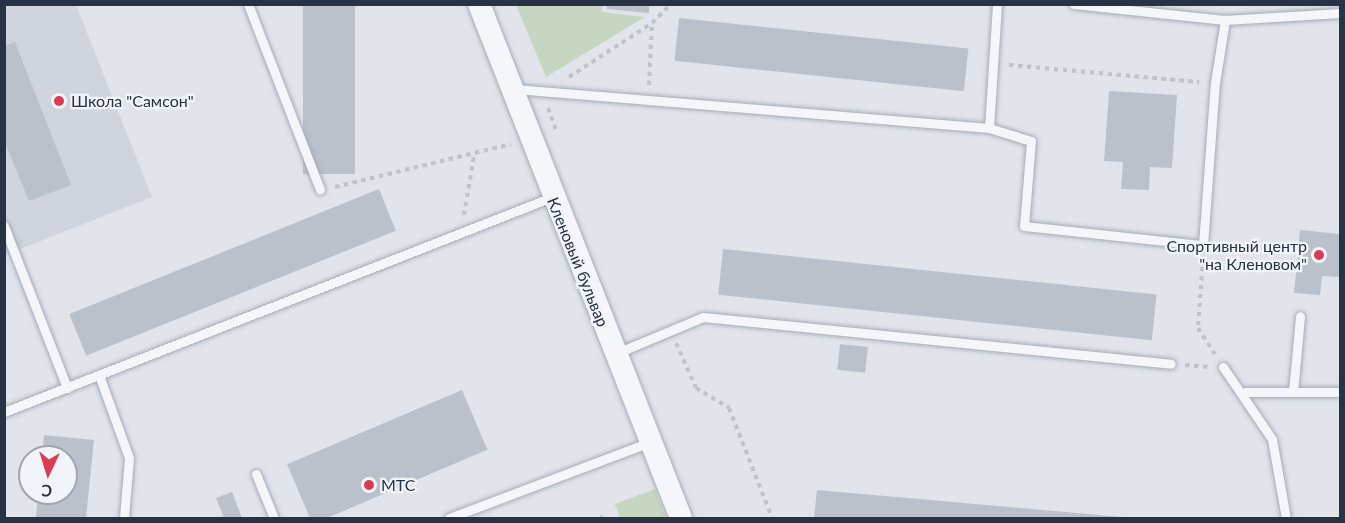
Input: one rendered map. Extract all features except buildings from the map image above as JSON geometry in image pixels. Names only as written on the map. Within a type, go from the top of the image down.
[{"type":"street","name":"Кленовый бульвар","points":[[479,4],[552,197],[681,519]]},
{"type":"lane","points":[[248,4],[320,190]]},
{"type":"lane","points":[[989,128],[997,4]]},
{"type":"lane","points":[[1074,4],[1225,20],[1341,13]]},
{"type":"lane","points":[[512,89],[543,94],[989,128],[1031,141],[1024,226],[1203,245],[1215,83],[1225,20]]},
{"type":"lane","points":[[4,412],[552,197]]},
{"type":"lane","points":[[4,226],[67,388]]},
{"type":"lane","points":[[1293,392],[1300,316]]},
{"type":"lane","points":[[615,354],[703,317],[1172,364]]},
{"type":"lane","points":[[1223,367],[1245,392],[1272,439],[1286,519]]},
{"type":"lane","points":[[99,375],[129,458],[124,519]]},
{"type":"lane","points":[[1245,392],[1341,392]]},
{"type":"lane","points":[[449,519],[650,442]]},
{"type":"lane","points":[[256,474],[274,519]]},
{"type":"path","points":[[556,130],[543,94],[652,23],[671,4]]},
{"type":"path","points":[[648,102],[652,23]]},
{"type":"path","points":[[993,64],[1215,83]]},
{"type":"path","points":[[320,190],[474,155],[511,144]]},
{"type":"path","points":[[460,233],[474,155]]},
{"type":"path","points":[[1202,276],[1198,328],[1223,367]]},
{"type":"path","points":[[671,331],[696,388],[729,408],[772,519]]},
{"type":"shaded area","name":"Школа \"Самсон\"","points":[[5,5],[76,5],[152,197],[5,255]]},
{"type":"green space","points":[[516,5],[603,5],[602,12],[645,17],[546,77]]},
{"type":"green space","points":[[655,489],[666,518],[620,518],[615,504]]},
{"type":"place","name":"Школа \"Самсон\"","points":[[59,101]]},
{"type":"place","name":"Спортивный центр \"на Кленовом\"","points":[[1319,255]]},
{"type":"place","name":"МТС","points":[[369,485]]}]
